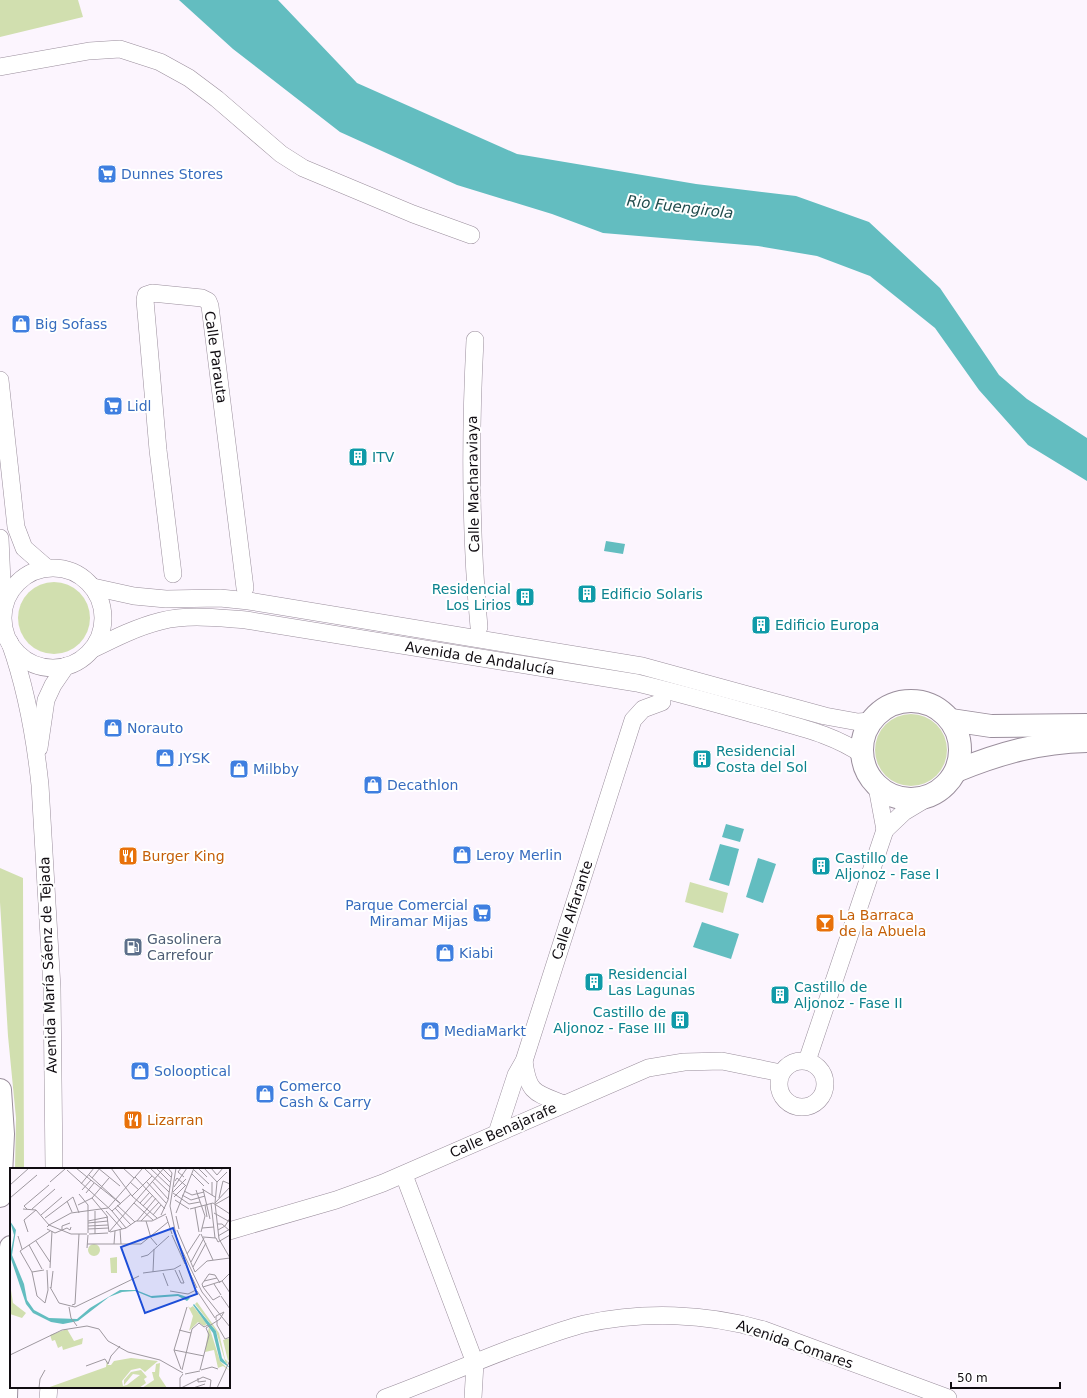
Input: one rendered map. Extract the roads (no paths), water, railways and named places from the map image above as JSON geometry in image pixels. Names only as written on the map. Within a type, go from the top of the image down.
[{"type":"main road","points":[[905,701],[922,702],[938,708],[951,720],[959,735],[961,750],[956,771],[952,779],[942,790],[929,797],[914,800],[898,798],[877,787],[871,779],[864,764],[862,755],[862,747],[866,730],[871,721],[889,706],[905,701]]},
{"type":"main road","points":[[951,720],[991,726],[1087,725]]},
{"type":"main road","points":[[956,771],[995,755],[1034,746],[1062,741],[1087,741]]},
{"type":"main road","points":[[0,1090],[3,1134],[10,1188]]},
{"type":"main road","points":[[0,1196],[3,1134]]},
{"type":"main road","points":[[6,1398],[10,1277]]},
{"type":"street","points":[[0,67],[90,51],[120,50],[160,62],[189,78],[217,99],[281,154],[303,168],[406,211],[471,235]]},
{"type":"street","name":"Calle Parauta","points":[[172,574],[158,450],[145,300],[146,295],[152,293],[202,298],[208,301],[210,306],[245,588]]},
{"type":"street","name":"Calle Macharaviaya","points":[[475,340],[471,445],[471,503],[480,627]]},
{"type":"street","points":[[0,380],[16,527],[24,548],[47,568]]},
{"type":"street","points":[[0,538],[4,628],[10,643],[20,655],[34,664],[50,668],[66,666],[81,660],[93,649],[101,635],[104,619],[101,602],[93,587],[80,575],[64,569],[47,568],[30,573],[17,583],[8,596],[4,612]]},
{"type":"street","name":"Avenida de Andalucía","points":[[93,587],[134,596],[166,599],[220,598],[249,601],[642,666],[825,716],[858,722],[871,721]]},
{"type":"street","name":"Avenida de Andalucía","points":[[93,649],[136,628],[162,620],[205,616],[246,620],[637,683],[812,731],[840,740],[862,755]]},
{"type":"street","name":"Avenida María Sáenz de Tejada","points":[[10,643],[20,670],[37,762],[52,988],[54,1168]]},
{"type":"street","name":"Avenida María Sáenz de Tejada","points":[[37,762],[46,700],[53,685],[66,666]]},
{"type":"street","name":"Calle Alfarante","points":[[497,1133],[516,1075],[524,1061],[633,720],[643,709],[662,702]]},
{"type":"street","points":[[807,1061],[884,830],[877,787]]},
{"type":"street","points":[[884,830],[904,812],[929,797]]},
{"type":"street","points":[[524,1061],[527,1080],[537,1093],[564,1104]]},
{"type":"street","name":"Calle Benajarafe","points":[[230,1231],[336,1200],[404,1175],[648,1068],[684,1062],[722,1061],[781,1073]]},
{"type":"street","points":[[807,1061],[814,1064],[824,1076],[823,1092],[813,1104],[799,1106],[786,1100],[779,1087],[781,1073],[791,1063],[807,1061]]},
{"type":"street","points":[[404,1175],[475,1363],[473,1398]]},
{"type":"street","name":"Avenida Comares","points":[[385,1398],[533,1341],[583,1324],[626,1317],[671,1315],[736,1323],[764,1330],[948,1398]]},
{"type":"street","points":[[48,1398],[49,1388]]},
{"type":"water","name":"Rio Fuengirola","points":[[179,0],[278,0],[357,83],[517,154],[696,184],[796,196],[869,222],[940,288],[999,375],[1027,399],[1087,438],[1087,481],[1028,445],[979,390],[935,328],[870,276],[817,256],[758,246],[603,233],[552,214],[457,185],[340,132],[233,49]]},
{"type":"water","points":[[606,541],[625,544],[623,554],[604,551]]},
{"type":"water","points":[[726,824],[744,829],[740,842],[722,837]]},
{"type":"water","points":[[720,844],[739,849],[729,886],[709,880]]},
{"type":"water","points":[[758,858],[776,864],[763,903],[746,897]]},
{"type":"water","points":[[702,922],[739,934],[731,959],[693,947]]},
{"type":"place","name":"Dunnes Stores","points":[[107,174]]},
{"type":"place","name":"Big Sofass","points":[[21,324]]},
{"type":"place","name":"Lidl","points":[[113,406]]},
{"type":"place","name":"ITV","points":[[358,457]]},
{"type":"place","name":"Edificio Solaris","points":[[587,594]]},
{"type":"place","name":"Residencial Los Lirios","points":[[525,597]]},
{"type":"place","name":"Edificio Europa","points":[[761,625]]},
{"type":"place","name":"Norauto","points":[[113,728]]},
{"type":"place","name":"JYSK","points":[[165,758]]},
{"type":"place","name":"Residencial Costa del Sol","points":[[702,759]]},
{"type":"place","name":"Milbby","points":[[239,769]]},
{"type":"place","name":"Decathlon","points":[[373,785]]},
{"type":"place","name":"Leroy Merlin","points":[[462,855]]},
{"type":"place","name":"Burger King","points":[[128,856]]},
{"type":"place","name":"Castillo de Aljonoz - Fase I","points":[[821,866]]},
{"type":"place","name":"Parque Comercial Miramar Mijas","points":[[482,913]]},
{"type":"place","name":"La Barraca de la Abuela","points":[[825,923]]},
{"type":"place","name":"Gasolinera Carrefour","points":[[133,947]]},
{"type":"place","name":"Kiabi","points":[[445,953]]},
{"type":"place","name":"Residencial Las Lagunas","points":[[594,982]]},
{"type":"place","name":"Castillo de Aljonoz - Fase II","points":[[780,995]]},
{"type":"place","name":"Castillo de Aljonoz - Fase III","points":[[680,1020]]},
{"type":"place","name":"MediaMarkt","points":[[430,1031]]},
{"type":"place","name":"Solooptical","points":[[140,1071]]},
{"type":"place","name":"Comerco Cash & Carry","points":[[265,1094]]},
{"type":"place","name":"Lizarran","points":[[133,1120]]}]
